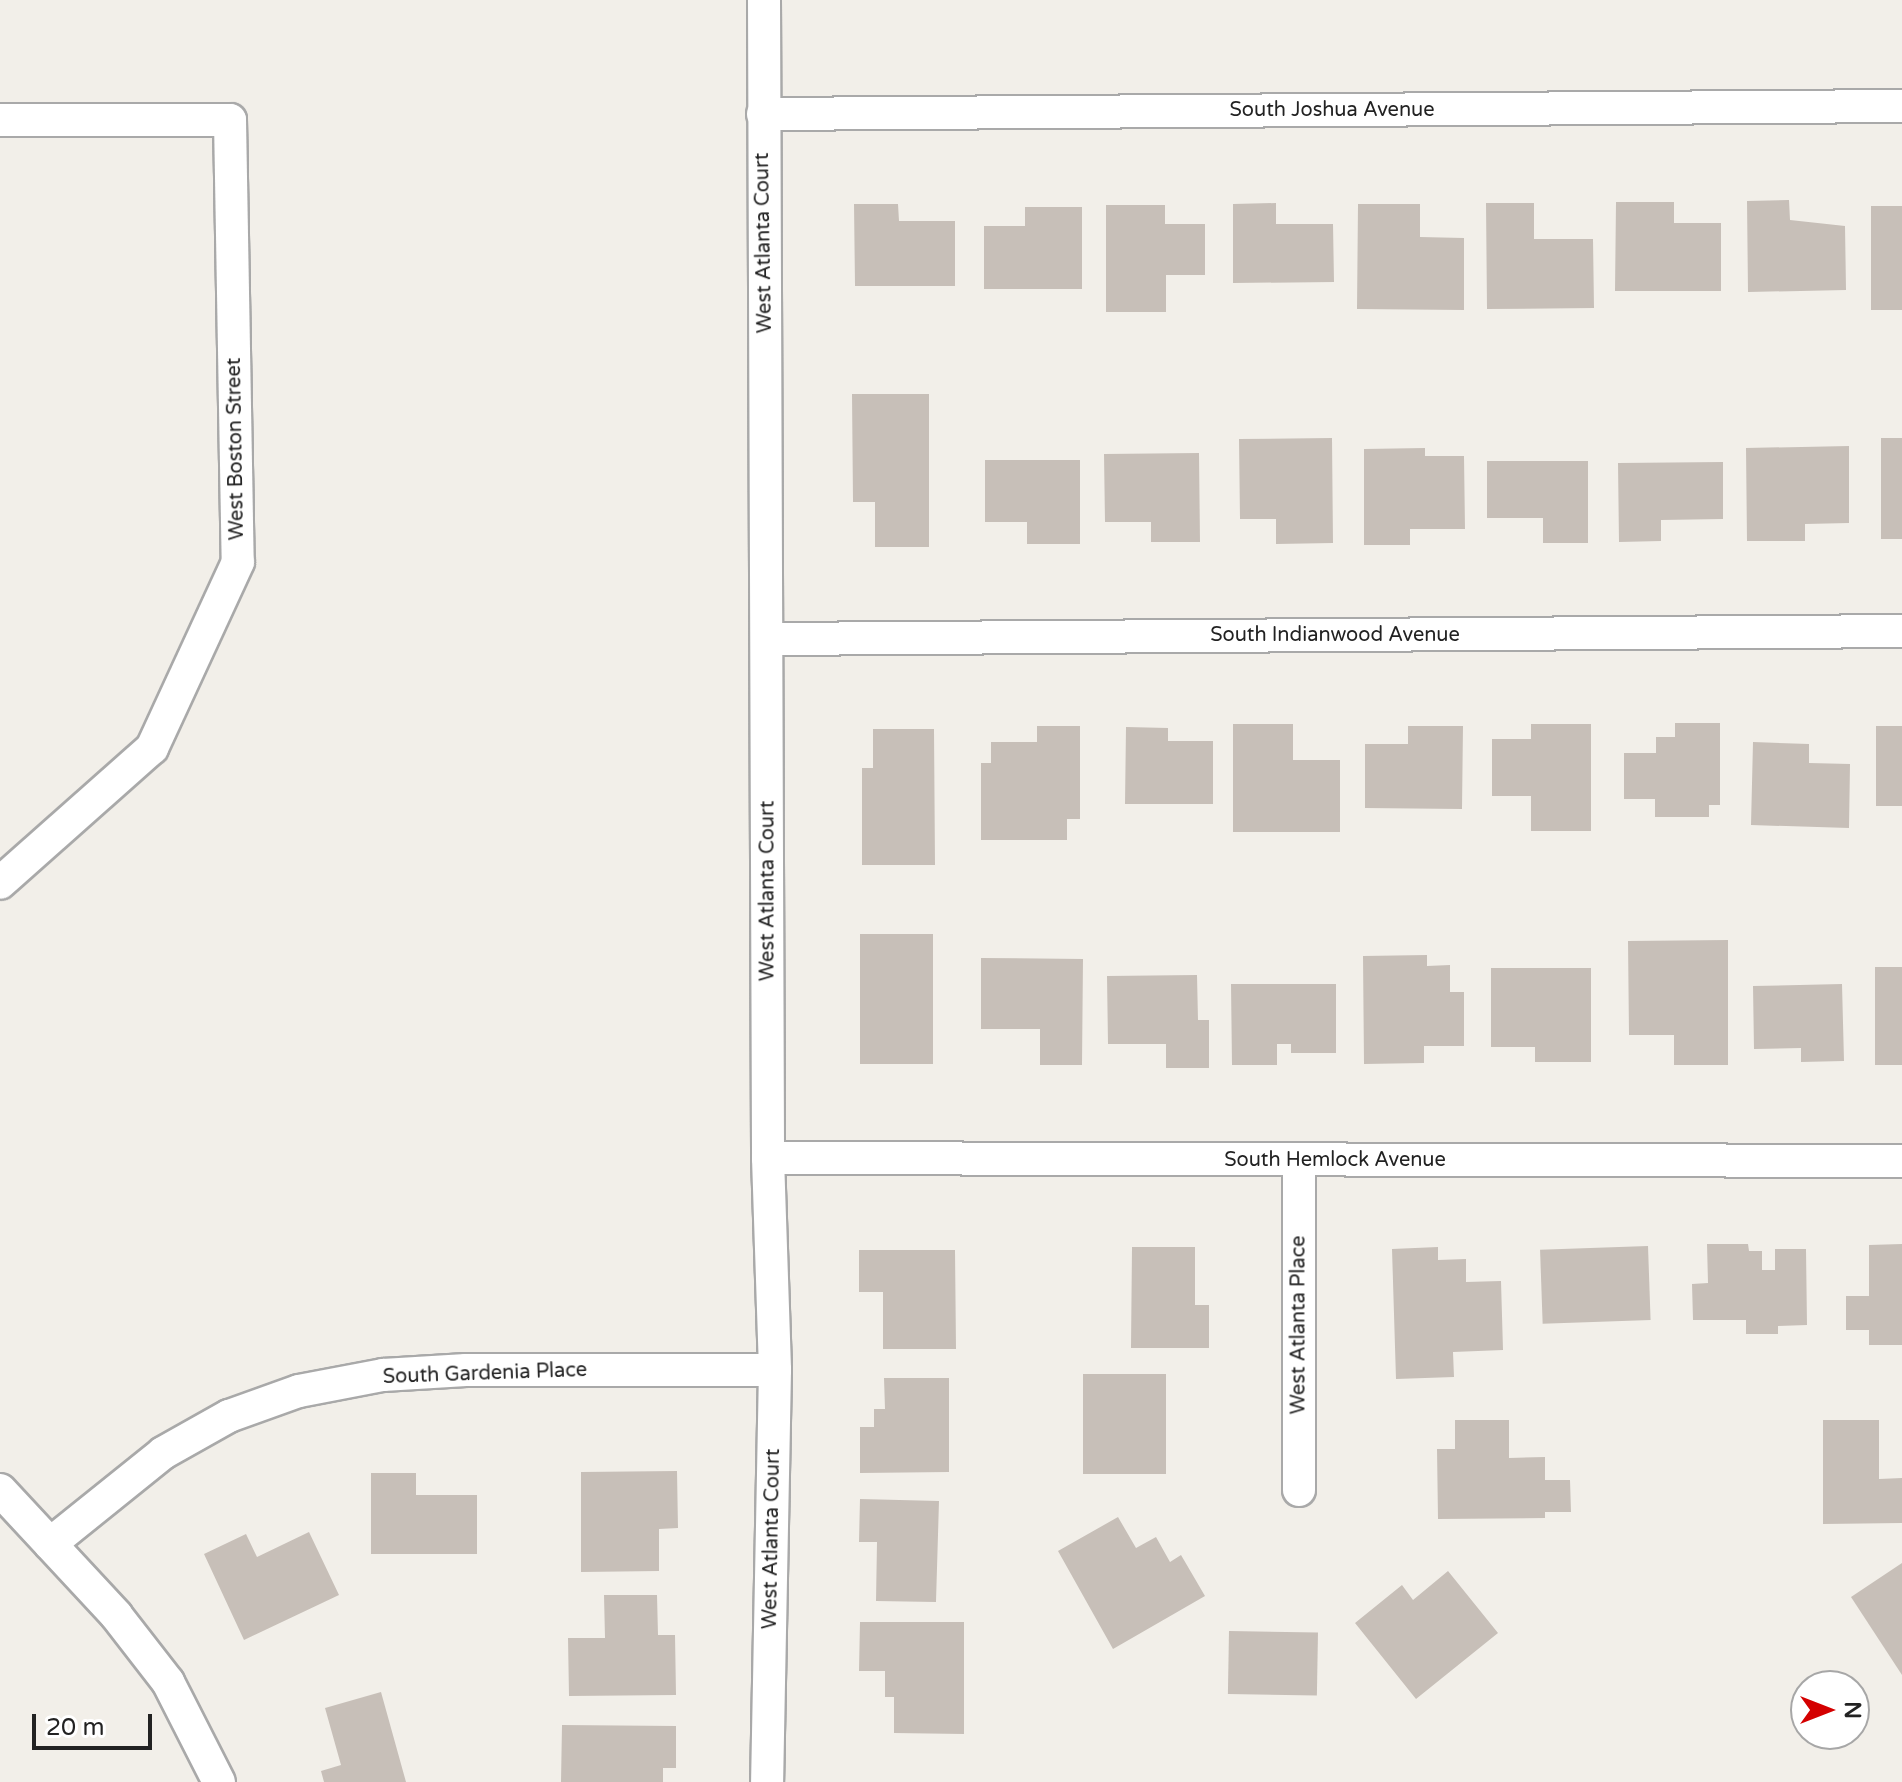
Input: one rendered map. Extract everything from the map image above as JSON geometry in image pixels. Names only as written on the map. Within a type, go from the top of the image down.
[{"type":"street","name":"West Atlanta Court","points":[[764,0],[768,1158],[775,1370],[767,1782]]},
{"type":"street","name":"South Joshua Avenue","points":[[763,114],[1902,106]]},
{"type":"street","name":"West Boston Street","points":[[0,120],[230,120],[238,562],[152,748],[0,883]]},
{"type":"street","name":"South Indianwood Avenue","points":[[768,639],[1902,631]]},
{"type":"street","name":"South Hemlock Avenue","points":[[768,1158],[1902,1161]]},
{"type":"street","name":"West Atlanta Place","points":[[1299,1160],[1299,1490]]},
{"type":"street","name":"South Gardenia Place","points":[[50,1544],[163,1453],[229,1416],[299,1391],[383,1375],[466,1370],[775,1370]]},
{"type":"street","points":[[0,1490],[168,1682],[219,1782]]},
{"type":"building","points":[[1789,200],[1790,220],[1845,226],[1846,290],[1748,292],[1747,201]]},
{"type":"building","points":[[1616,202],[1674,202],[1674,223],[1721,223],[1721,291],[1615,291]]},
{"type":"building","points":[[1276,203],[1276,224],[1333,224],[1334,282],[1233,283],[1233,204]]},
{"type":"building","points":[[1486,203],[1534,203],[1534,239],[1593,239],[1594,308],[1487,309]]},
{"type":"building","points":[[854,204],[898,204],[899,221],[955,221],[955,286],[855,286]]},
{"type":"building","points":[[1358,204],[1420,204],[1420,237],[1464,238],[1464,310],[1357,309]]},
{"type":"building","points":[[1106,205],[1165,205],[1165,224],[1205,224],[1205,275],[1166,275],[1166,312],[1106,312]]},
{"type":"building","points":[[1871,206],[1902,206],[1902,310],[1871,310]]},
{"type":"building","points":[[1025,207],[1082,207],[1082,289],[984,289],[984,226],[1025,226]]},
{"type":"building","points":[[852,394],[929,394],[929,547],[875,547],[875,502],[853,502]]},
{"type":"building","points":[[1332,438],[1333,543],[1276,544],[1276,519],[1240,519],[1239,439]]},
{"type":"building","points":[[1881,438],[1902,438],[1902,539],[1881,539]]},
{"type":"building","points":[[1849,446],[1849,523],[1805,524],[1805,541],[1747,541],[1746,448]]},
{"type":"building","points":[[1425,448],[1425,456],[1464,456],[1465,529],[1410,529],[1410,545],[1364,545],[1364,449]]},
{"type":"building","points":[[1199,453],[1200,542],[1151,542],[1151,522],[1105,522],[1104,454]]},
{"type":"building","points":[[985,460],[1080,460],[1080,544],[1027,544],[1027,522],[985,522]]},
{"type":"building","points":[[1487,461],[1588,461],[1588,543],[1543,543],[1543,518],[1487,518]]},
{"type":"building","points":[[1723,462],[1723,519],[1661,520],[1661,541],[1619,542],[1618,463]]},
{"type":"building","points":[[1675,723],[1720,723],[1720,805],[1709,805],[1709,817],[1655,817],[1655,799],[1624,799],[1624,753],[1656,753],[1656,737],[1675,737]]},
{"type":"building","points":[[1233,724],[1293,724],[1293,760],[1340,760],[1340,832],[1233,832]]},
{"type":"building","points":[[1531,724],[1591,724],[1591,831],[1531,831],[1531,796],[1492,796],[1492,739],[1531,739]]},
{"type":"building","points":[[1037,726],[1080,726],[1080,819],[1067,819],[1067,840],[981,840],[981,763],[991,763],[991,742],[1037,742]]},
{"type":"building","points":[[1408,726],[1463,726],[1462,809],[1365,808],[1365,744],[1408,744]]},
{"type":"building","points":[[1876,726],[1902,726],[1902,806],[1876,806]]},
{"type":"building","points":[[1126,727],[1168,728],[1168,741],[1213,741],[1213,804],[1125,804]]},
{"type":"building","points":[[873,729],[934,729],[935,865],[862,865],[862,768],[873,768]]},
{"type":"building","points":[[1753,742],[1809,744],[1809,763],[1850,764],[1849,828],[1751,825]]},
{"type":"building","points":[[860,934],[933,934],[933,1064],[860,1064]]},
{"type":"building","points":[[1728,940],[1728,1065],[1674,1065],[1674,1035],[1629,1035],[1628,941]]},
{"type":"building","points":[[1427,955],[1427,966],[1450,965],[1450,992],[1464,992],[1464,1046],[1424,1046],[1424,1063],[1364,1064],[1363,956]]},
{"type":"building","points":[[981,958],[1083,959],[1082,1065],[1040,1065],[1040,1029],[981,1029]]},
{"type":"building","points":[[1875,967],[1902,967],[1902,1065],[1875,1065]]},
{"type":"building","points":[[1491,968],[1591,968],[1591,1062],[1535,1062],[1535,1047],[1491,1047]]},
{"type":"building","points":[[1197,975],[1198,1020],[1209,1020],[1209,1068],[1166,1068],[1166,1044],[1108,1044],[1107,976]]},
{"type":"building","points":[[1231,984],[1336,984],[1336,1053],[1291,1053],[1291,1044],[1277,1044],[1277,1065],[1232,1065]]},
{"type":"building","points":[[1842,984],[1844,1061],[1801,1062],[1801,1048],[1754,1049],[1753,986]]},
{"type":"building","points":[[1707,1244],[1748,1244],[1749,1251],[1762,1251],[1762,1270],[1775,1270],[1775,1249],[1806,1249],[1807,1325],[1778,1326],[1778,1334],[1746,1334],[1746,1320],[1693,1320],[1692,1284],[1708,1283]]},
{"type":"building","points":[[1902,1244],[1902,1345],[1869,1345],[1869,1330],[1846,1330],[1846,1296],[1869,1296],[1869,1245]]},
{"type":"building","points":[[1648,1246],[1651,1320],[1543,1324],[1540,1250]]},
{"type":"building","points":[[1132,1247],[1195,1247],[1195,1305],[1209,1305],[1209,1348],[1131,1348]]},
{"type":"building","points":[[1438,1247],[1438,1260],[1466,1259],[1466,1282],[1501,1281],[1503,1350],[1453,1352],[1454,1377],[1396,1379],[1392,1249]]},
{"type":"building","points":[[859,1250],[955,1250],[956,1349],[883,1349],[883,1292],[859,1292]]},
{"type":"building","points":[[1083,1374],[1166,1374],[1166,1474],[1083,1474]]},
{"type":"building","points":[[884,1378],[949,1378],[949,1472],[860,1473],[860,1427],[874,1427],[874,1409],[885,1409]]},
{"type":"building","points":[[1455,1420],[1509,1420],[1509,1458],[1545,1457],[1545,1480],[1570,1480],[1571,1512],[1545,1512],[1545,1518],[1438,1519],[1437,1449],[1455,1449]]},
{"type":"building","points":[[1823,1420],[1879,1420],[1879,1479],[1902,1478],[1902,1523],[1823,1524]]},
{"type":"building","points":[[677,1471],[678,1528],[659,1529],[659,1571],[581,1572],[581,1472]]},
{"type":"building","points":[[371,1473],[416,1473],[416,1495],[477,1495],[477,1554],[371,1554]]},
{"type":"building","points":[[860,1499],[939,1501],[936,1602],[876,1601],[877,1542],[859,1542]]},
{"type":"building","points":[[1118,1517],[1136,1548],[1156,1537],[1170,1562],[1181,1555],[1205,1596],[1113,1649],[1058,1551]]},
{"type":"building","points":[[309,1532],[339,1595],[244,1640],[204,1554],[246,1534],[257,1557]]},
{"type":"building","points":[[1902,1563],[1902,1675],[1851,1597]]},
{"type":"building","points":[[1448,1571],[1498,1633],[1416,1699],[1355,1623],[1402,1585],[1413,1600]]},
{"type":"building","points":[[604,1595],[657,1595],[658,1635],[675,1635],[676,1695],[569,1696],[568,1638],[605,1638]]},
{"type":"building","points":[[860,1622],[964,1622],[964,1734],[894,1733],[894,1697],[885,1697],[885,1671],[859,1671]]},
{"type":"building","points":[[1229,1631],[1318,1633],[1317,1696],[1228,1694]]},
{"type":"building","points":[[381,1692],[406,1782],[324,1782],[321,1771],[341,1765],[325,1708]]},
{"type":"building","points":[[562,1725],[676,1726],[676,1768],[663,1768],[663,1782],[561,1782]]}]
